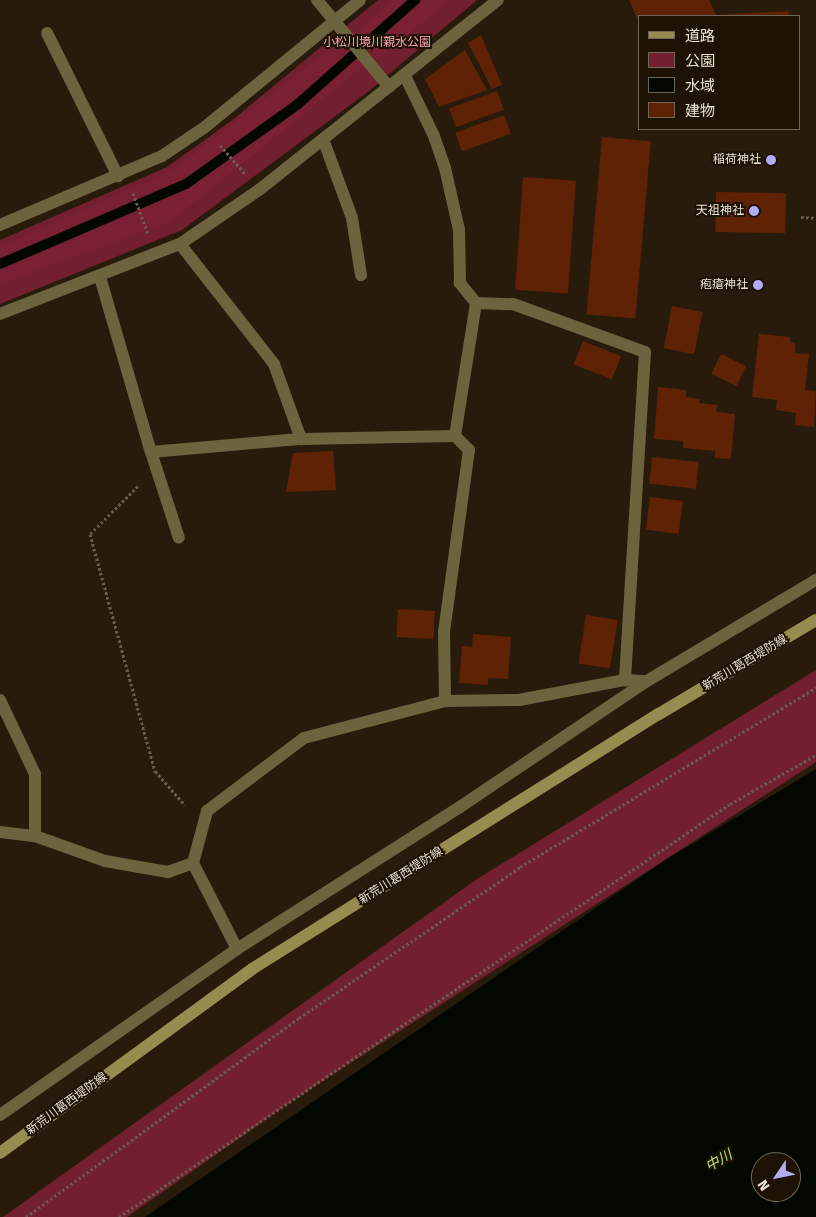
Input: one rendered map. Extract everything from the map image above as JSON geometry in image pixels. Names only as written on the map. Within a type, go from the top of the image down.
[{"type":"main road","name":"新荒川葛西堤防線","points":[[0,1153],[252,969],[659,714],[816,620]]},
{"type":"street","points":[[317,0],[336,19],[390,86]]},
{"type":"street","points":[[0,225],[122,175],[162,156],[205,127],[360,0]]},
{"type":"street","points":[[0,314],[100,278],[180,244],[258,190],[405,76],[498,0]]},
{"type":"street","points":[[48,33],[122,175]]},
{"type":"street","points":[[405,76],[434,136],[445,168],[459,230],[460,283],[476,303],[455,436]]},
{"type":"street","points":[[323,139],[352,218],[361,274]]},
{"type":"street","points":[[180,244],[274,364],[301,439]]},
{"type":"street","points":[[100,278],[151,452],[179,538]]},
{"type":"street","points":[[476,303],[513,304],[645,352],[625,680]]},
{"type":"street","points":[[151,452],[301,439],[455,436],[469,450],[444,632],[445,701]]},
{"type":"street","points":[[0,1115],[237,949],[460,807],[647,681],[816,580]]},
{"type":"street","points":[[237,949],[193,863],[208,811],[304,738],[445,701],[519,700],[625,680],[647,681]]},
{"type":"street","points":[[0,700],[35,774],[35,836]]},
{"type":"street","points":[[0,832],[35,836],[105,861],[168,872],[193,863]]},
{"type":"path","points":[[205,127],[258,190]]},
{"type":"path","points":[[122,175],[156,255]]},
{"type":"path","points":[[801,217],[816,218]]},
{"type":"path","points":[[157,467],[90,534],[155,771],[203,827]]},
{"type":"path","points":[[26,1217],[299,1018],[520,867],[816,688]]},
{"type":"path","points":[[119,1217],[730,804],[816,755]]},
{"type":"green space","name":"小松川境川親水公園","points":[[378,0],[477,0],[369,91],[182,230],[0,304],[0,240],[167,167],[231,121]]},
{"type":"green space","points":[[392,0],[450,0],[377,60],[360,29]]},
{"type":"green space","points":[[347,35],[368,63],[170,222],[0,284],[0,246],[173,170]]},
{"type":"green space","points":[[816,670],[816,762],[298,1097],[127,1217],[3,1217],[477,879]]},
{"type":"water","name":"中川","points":[[816,769],[816,1217],[145,1217],[667,859]]},
{"type":"building","points":[[629,0],[709,0],[716,15],[638,15],[638,20]]},
{"type":"building","points":[[788,11],[789,15],[716,15]]},
{"type":"building","points":[[481,35],[502,85],[492,89],[468,43]]},
{"type":"building","points":[[465,50],[487,90],[439,107],[425,79]]},
{"type":"building","points":[[497,91],[504,110],[456,127],[449,108]]},
{"type":"building","points":[[504,115],[511,134],[462,152],[455,133]]},
{"type":"building","points":[[602,137],[651,141],[635,319],[586,314]]},
{"type":"building","points":[[765,155],[778,155],[778,164],[765,164]]},
{"type":"building","points":[[523,177],[576,181],[568,293],[515,290]]},
{"type":"building","points":[[716,192],[786,193],[785,233],[715,232]]},
{"type":"building","points":[[672,306],[702,312],[694,354],[664,348]]},
{"type":"building","points":[[759,334],[790,337],[790,342],[795,343],[795,353],[809,354],[805,390],[816,391],[814,427],[795,425],[796,413],[776,410],[777,400],[752,397]]},
{"type":"building","points":[[583,341],[621,356],[612,380],[574,364]]},
{"type":"building","points":[[721,354],[746,366],[737,386],[711,374]]},
{"type":"building","points":[[658,387],[686,390],[686,397],[700,399],[699,403],[717,405],[716,412],[735,414],[731,459],[715,458],[715,451],[683,448],[683,441],[654,439]]},
{"type":"building","points":[[333,451],[336,490],[286,492],[293,453]]},
{"type":"building","points":[[652,457],[699,462],[696,489],[649,484]]},
{"type":"building","points":[[650,497],[683,501],[679,534],[646,530]]},
{"type":"building","points":[[398,609],[435,611],[433,639],[397,637]]},
{"type":"building","points":[[586,615],[618,620],[610,668],[578,663]]},
{"type":"building","points":[[473,634],[511,637],[508,679],[488,678],[488,685],[459,683],[462,646],[472,647]]},
{"type":"waterway","points":[[0,264],[186,184],[298,104],[415,0]]},
{"type":"place","name":"稲荷神社","points":[[771,160]]},
{"type":"place","name":"天祖神社","points":[[754,211]]},
{"type":"place","name":"疱瘡神社","points":[[758,285]]}]
